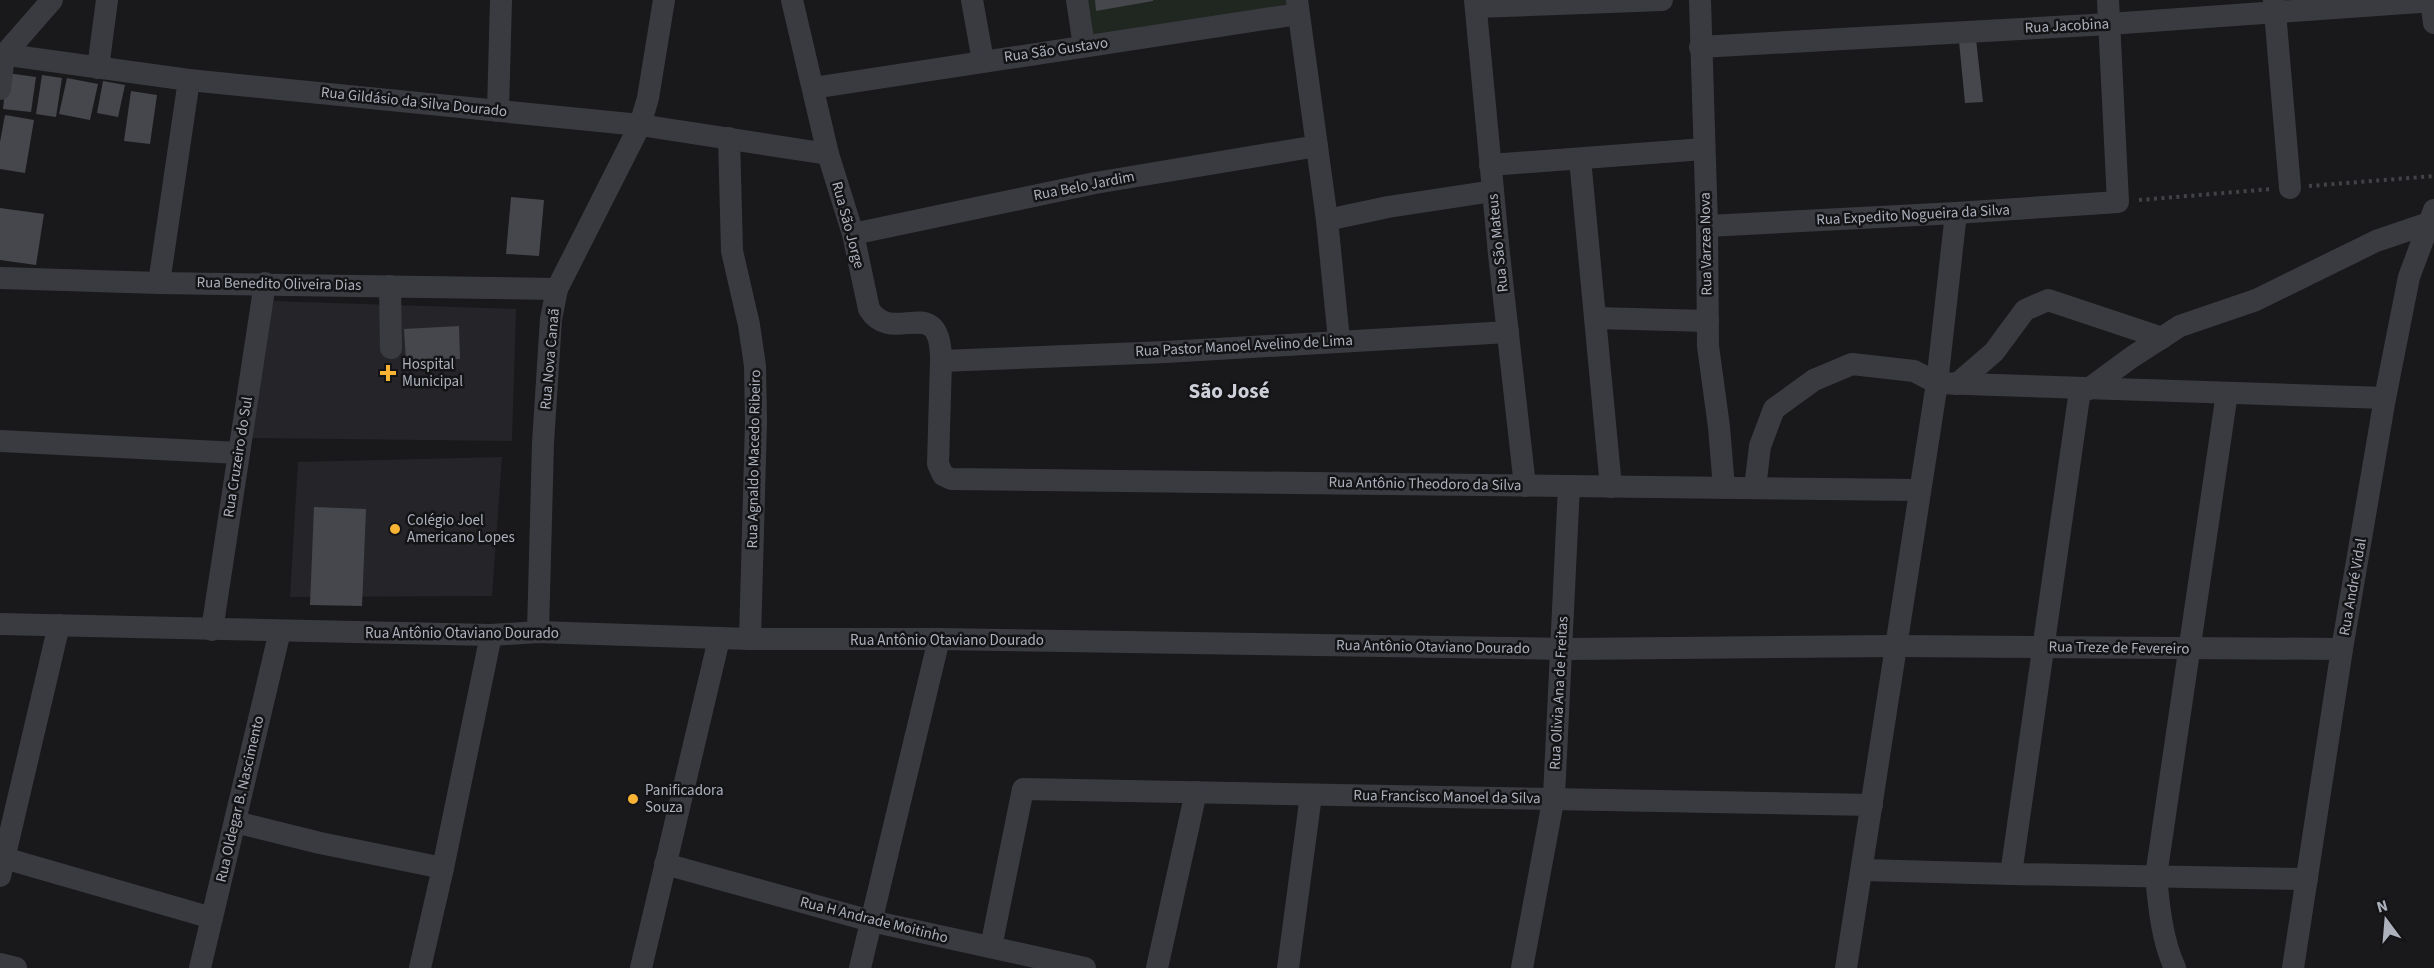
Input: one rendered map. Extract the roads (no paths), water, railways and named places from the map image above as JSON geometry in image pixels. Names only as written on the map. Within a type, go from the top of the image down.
[{"type":"street","points":[[0,89],[2,55],[52,0]]},
{"type":"street","points":[[98,68],[107,0]]},
{"type":"street","points":[[498,111],[501,0]]},
{"type":"street","name":"Rua Nova Canaã","points":[[538,632],[544,432],[551,319],[557,288],[640,125],[648,98],[664,0]]},
{"type":"street","name":"Rua São Jorge","points":[[792,0],[828,154],[853,234],[869,309],[874,317],[886,323],[925,323],[935,328],[941,343],[941,360]]},
{"type":"street","points":[[972,0],[983,61]]},
{"type":"street","points":[[1077,0],[1084,46]]},
{"type":"street","points":[[1476,4],[1662,0]]},
{"type":"street","name":"Rua Varzea Nova","points":[[1700,0],[1708,346],[1719,427],[1724,488]]},
{"type":"street","points":[[2108,0],[2109,24]]},
{"type":"street","points":[[2432,0],[2434,23]]},
{"type":"street","name":"Rua Jacobina","points":[[1700,47],[2109,24],[2275,6],[2432,0]]},
{"type":"street","name":"Rua São Mateus","points":[[1476,4],[1490,165],[1525,486]]},
{"type":"street","points":[[2275,6],[2290,188]]},
{"type":"street","points":[[1298,7],[1327,220],[1340,340]]},
{"type":"street","name":"Rua São Gustavo","points":[[813,88],[1084,46],[1298,7]]},
{"type":"street","name":"Rua Expedito Nogueira da Silva","points":[[1707,226],[1956,213],[2118,201],[2109,24]]},
{"type":"street","name":"Rua Gildásio da Silva Dourado","points":[[2,55],[189,80],[640,125],[828,154]]},
{"type":"street","points":[[159,283],[189,80]]},
{"type":"street","name":"Rua Agnaldo Macedo Ribeiro","points":[[729,138],[732,251],[749,325],[755,366],[756,421],[750,639]]},
{"type":"street","name":"Rua Belo Jardim","points":[[853,234],[1095,183],[1317,146]]},
{"type":"street","points":[[1490,165],[1704,149]]},
{"type":"street","points":[[1580,159],[1611,487]]},
{"type":"street","points":[[1327,220],[1388,207],[1493,191]]},
{"type":"street","points":[[1846,968],[1919,490],[1947,384],[1956,213]]},
{"type":"street","points":[[2011,874],[2043,647],[2084,390],[2180,327],[2256,300],[2376,241],[2432,217]]},
{"type":"street","name":"Rua André Vidal","points":[[2293,968],[2342,649],[2385,398],[2409,277],[2432,217]]},
{"type":"street","name":"Rua Benedito Oliveira Dias","points":[[0,278],[159,283],[557,288]]},
{"type":"street","name":"Rua Cruzeiro do Sul","points":[[212,630],[265,283]]},
{"type":"street","points":[[390,286],[391,348]]},
{"type":"street","points":[[1947,384],[1994,352],[2025,310],[2048,300],[2162,338]]},
{"type":"street","points":[[1595,318],[1708,321]]},
{"type":"street","name":"Rua Pastor Manoel Avelino de Lima","points":[[941,360],[1166,352],[1340,340],[1508,332]]},
{"type":"street","name":"Rua Antônio Theodoro da Silva","points":[[941,360],[938,464],[943,475],[951,479],[1919,490]]},
{"type":"street","points":[[1755,488],[1760,446],[1774,409],[1814,380],[1852,364],[1914,371],[1947,384],[2385,398]]},
{"type":"street","points":[[2175,968],[2169,956],[2156,876],[2227,393]]},
{"type":"street","points":[[0,441],[239,453]]},
{"type":"street","name":"Rua Olivia Ana de Freitas","points":[[1522,968],[1554,799],[1569,486]]},
{"type":"street","name":"Rua Antônio Otaviano Dourado","points":[[0,624],[491,635],[538,632],[719,639],[939,639],[1562,649],[1895,646]]},
{"type":"street","points":[[59,625],[2,867],[212,918]]},
{"type":"street","name":"Rua Oldegar B. Nascimento","points":[[200,968],[280,631]]},
{"type":"street","points":[[420,968],[491,635]]},
{"type":"street","points":[[641,968],[719,639]]},
{"type":"street","points":[[860,968],[939,639]]},
{"type":"street","name":"Rua Treze de Fevereiro","points":[[1895,646],[2342,649]]},
{"type":"street","name":"Rua Francisco Manoel da Silva","points":[[991,947],[1023,789],[1872,805]]},
{"type":"street","points":[[1157,968],[1196,792]]},
{"type":"street","points":[[1288,968],[1311,795]]},
{"type":"street","points":[[235,822],[443,868]]},
{"type":"street","name":"Rua H Andrade Moitinho","points":[[665,864],[871,921],[1085,968]]},
{"type":"street","points":[[1862,870],[2307,879]]},
{"type":"street","points":[[0,964],[16,968]]},
{"type":"place","name":"Hospital Municipal","points":[[388,373]]},
{"type":"place","name":"Colégio Joel Americano Lopes","points":[[395,529]]},
{"type":"place","name":"Panificadora Souza","points":[[633,799]]},
{"type":"district","name":"São José","points":[[1229,391]]}]
